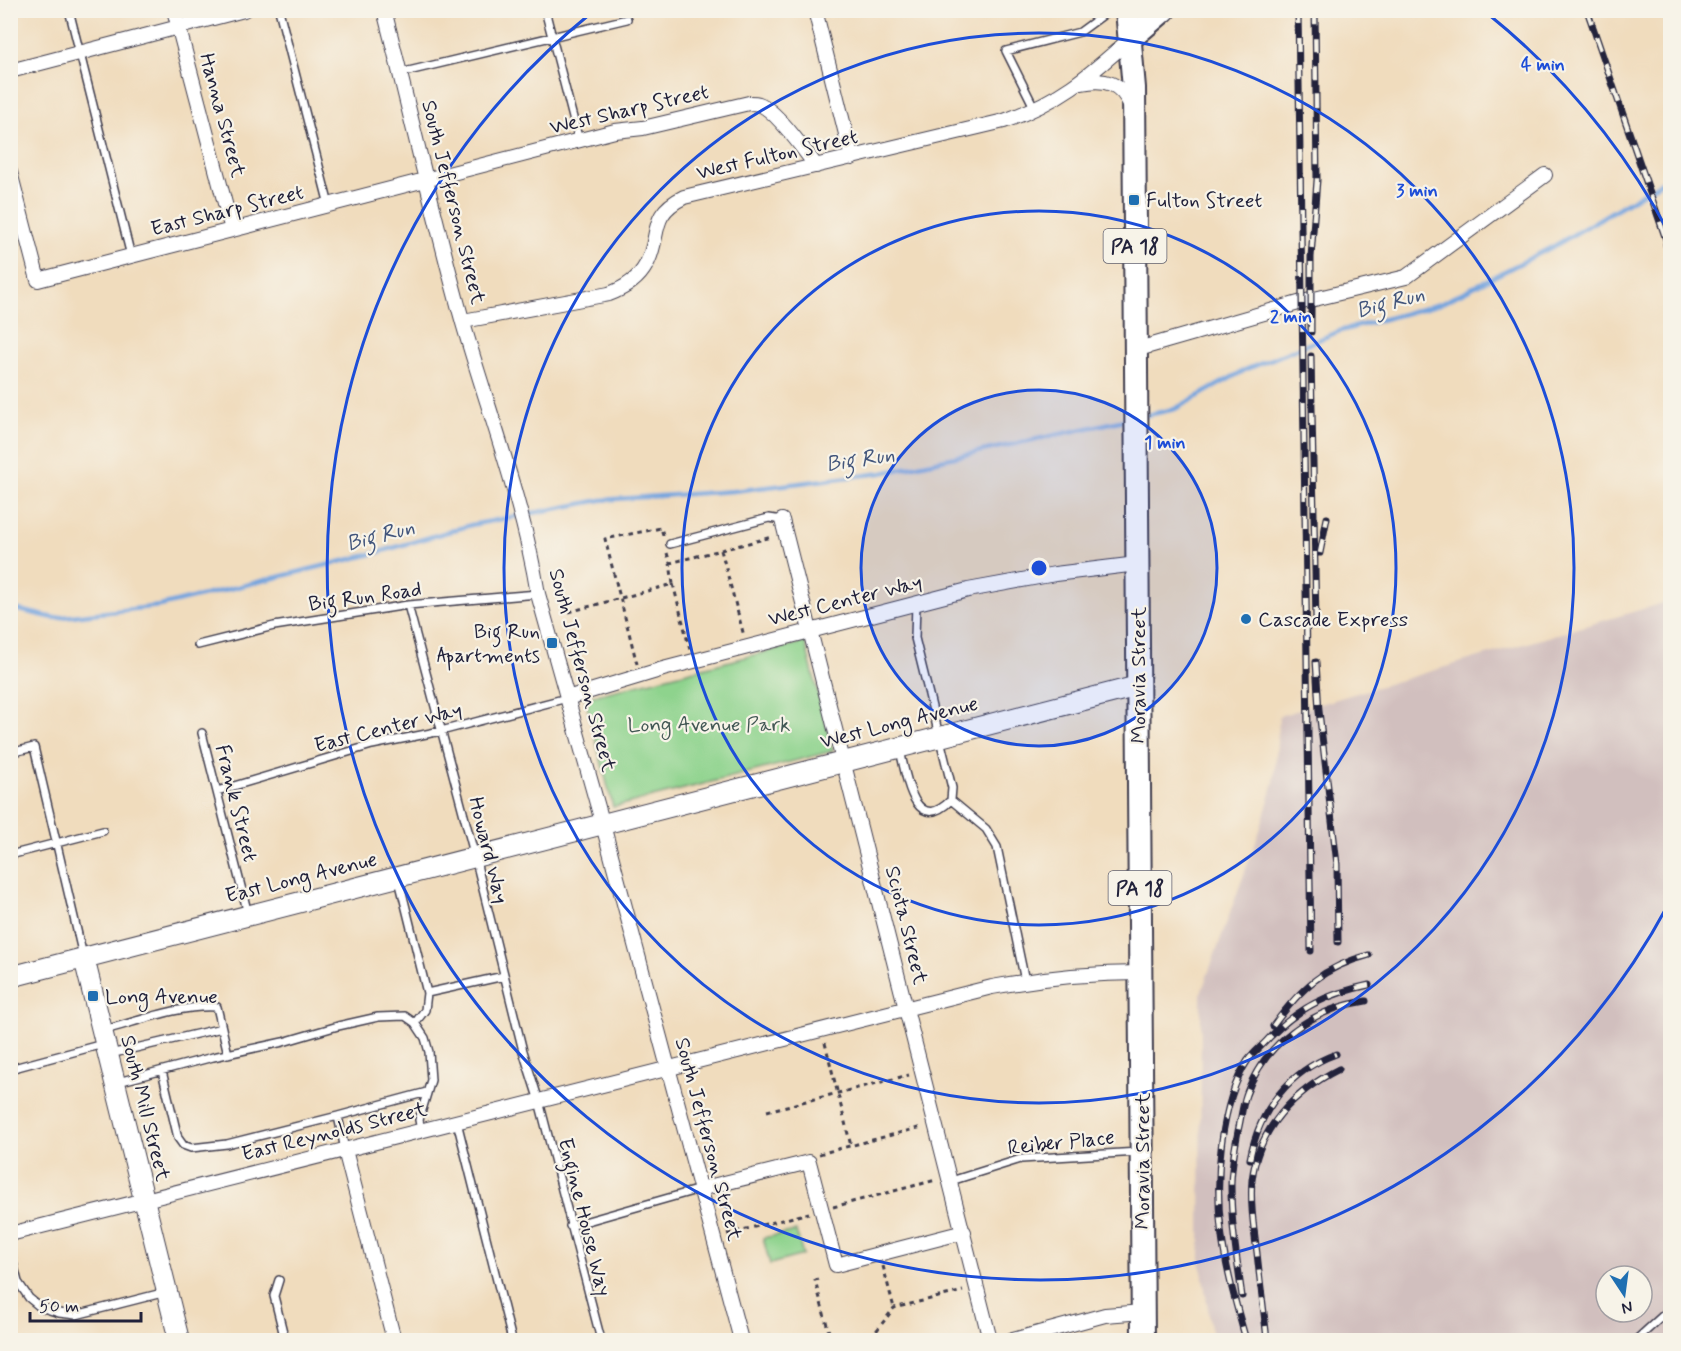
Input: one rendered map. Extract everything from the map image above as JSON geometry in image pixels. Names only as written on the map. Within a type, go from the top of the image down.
[{"type":"main road","name":"Moravia Street","points":[[1127,10],[1134,111],[1143,1341]]},
{"type":"main road","points":[[1130,39],[1164,10]]},
{"type":"street","name":"Hanna Street","points":[[174,10],[232,230]]},
{"type":"street","points":[[10,71],[244,10]]},
{"type":"street","name":"South Jefferson Street","points":[[384,10],[463,321],[515,495],[532,560],[538,594],[603,825],[741,1341]]},
{"type":"street","points":[[815,10],[852,158]]},
{"type":"street","name":"West Fulton Street","points":[[463,321],[501,316],[609,294],[624,288],[637,278],[646,264],[658,222],[664,211],[684,197],[986,126],[1035,109],[1080,83],[1130,39]]},
{"type":"street","points":[[1080,83],[1095,80],[1114,84],[1128,97],[1134,111]]},
{"type":"street","name":"West Sharp Street","points":[[427,180],[579,141],[749,103],[759,104],[782,123],[816,166]]},
{"type":"street","name":"East Sharp Street","points":[[10,172],[38,280],[427,180]]},
{"type":"street","points":[[1136,350],[1302,302],[1406,278],[1545,175]]},
{"type":"street","name":"Sciota Street","points":[[782,520],[990,1341]]},
{"type":"street","name":"West Center Way","points":[[567,698],[663,669],[1013,580],[1137,564]]},
{"type":"street","name":"West Long Avenue","points":[[603,825],[1138,686]]},
{"type":"street","name":"East Long Avenue","points":[[10,977],[603,825]]},
{"type":"street","name":"South Mill Street","points":[[84,958],[179,1341]]},
{"type":"street","name":"East Reynolds Street","points":[[10,1234],[1025,981],[1080,975],[1140,973]]},
{"type":"street","points":[[345,1150],[394,1341]]},
{"type":"street","points":[[700,1190],[809,1162],[836,1266],[964,1232]]},
{"type":"street","points":[[1013,1341],[1105,1315],[1143,1312]]},
{"type":"lane","points":[[69,10],[131,256]]},
{"type":"lane","points":[[279,10],[329,205]]},
{"type":"lane","points":[[545,10],[579,141]]},
{"type":"lane","points":[[1035,109],[1006,51],[1080,32],[1110,10]]},
{"type":"lane","points":[[400,72],[627,19]]},
{"type":"lane","points":[[670,544],[769,518],[782,520]]},
{"type":"lane","name":"Big Run Road","points":[[198,645],[274,626],[408,606],[538,594]]},
{"type":"lane","points":[[900,747],[912,796],[921,808],[930,812],[942,809],[951,800],[952,788],[915,638],[916,603]]},
{"type":"lane","name":"Howard Way","points":[[408,606],[475,857],[523,1051],[539,1101]]},
{"type":"lane","name":"East Center Way","points":[[217,791],[372,745],[441,731],[567,698]]},
{"type":"lane","name":"Frank Street","points":[[202,733],[249,916]]},
{"type":"lane","name":"South Mill Street","points":[[10,753],[34,747],[84,958]]},
{"type":"lane","points":[[951,800],[986,829],[997,847],[1025,981]]},
{"type":"lane","points":[[10,855],[103,831]]},
{"type":"lane","points":[[398,877],[427,993],[425,1010],[415,1023]]},
{"type":"lane","points":[[427,993],[504,976]]},
{"type":"lane","points":[[10,1069],[105,1043],[183,1010],[205,1006],[217,1007],[228,1054]]},
{"type":"lane","points":[[115,1083],[378,1017],[405,1016],[415,1023],[425,1038],[429,1052],[431,1080],[419,1120],[421,1130]]},
{"type":"lane","points":[[105,1043],[222,1028]]},
{"type":"lane","points":[[162,1071],[178,1138],[183,1145],[192,1148],[227,1144],[427,1092]]},
{"type":"lane","name":"Engine House Way","points":[[539,1101],[600,1341]]},
{"type":"lane","points":[[338,1116],[345,1150]]},
{"type":"lane","points":[[457,1122],[512,1341]]},
{"type":"lane","name":"Reiber Place","points":[[951,1181],[1021,1159],[1142,1152]]},
{"type":"lane","points":[[570,1226],[700,1190]]},
{"type":"lane","points":[[10,1251],[18,1282],[29,1298],[40,1308],[59,1313],[76,1315],[167,1292]]},
{"type":"lane","points":[[279,1280],[274,1296],[285,1341]]},
{"type":"lane","points":[[1636,1341],[1671,1309]]},
{"type":"path","points":[[638,666],[605,539],[662,528],[673,585],[690,652]]},
{"type":"path","points":[[670,563],[772,537]]},
{"type":"path","points":[[721,550],[744,638]]},
{"type":"path","points":[[569,612],[673,585]]},
{"type":"path","points":[[825,1043],[851,1146]]},
{"type":"path","points":[[767,1111],[909,1075]]},
{"type":"path","points":[[809,1162],[819,1155],[922,1128]]},
{"type":"path","points":[[882,1262],[894,1308]]},
{"type":"path","points":[[818,1279],[814,1280],[831,1341]]},
{"type":"path","points":[[862,1341],[871,1338],[894,1308],[965,1291]]},
{"type":"shaded area","points":[[1670,601],[1670,1340],[1215,1340],[1200,1258],[1201,993],[1260,830],[1274,782],[1279,716]]},
{"type":"green space","name":"Long Avenue Park","points":[[805,642],[833,751],[613,807],[585,698]]},
{"type":"green space","points":[[796,1231],[803,1255],[770,1264],[763,1238]]},
{"type":"waterway","name":"Big Run","points":[[1143,416],[1175,409],[1245,370],[1340,331],[1440,304],[1556,245],[1670,177]]},
{"type":"waterway","name":"Big Run","points":[[10,608],[54,618],[160,606],[376,553],[471,525],[601,500],[734,491],[882,473],[1129,419]]},
{"type":"railway","points":[[1298,10],[1311,951]]},
{"type":"railway","points":[[1311,332],[1311,257],[1317,180],[1315,10]]},
{"type":"railway","points":[[1587,10],[1670,251]]},
{"type":"railway","points":[[1666,244],[1670,266]]},
{"type":"railway","points":[[1311,356],[1316,623]]},
{"type":"railway","points":[[1320,553],[1327,518]]},
{"type":"railway","points":[[1316,662],[1319,711],[1337,864],[1338,942]]},
{"type":"railway","points":[[1273,1026],[1293,1001],[1314,981],[1339,966],[1369,955]]},
{"type":"railway","points":[[1246,1340],[1228,1271],[1219,1209],[1222,1142],[1231,1098],[1248,1060],[1292,1017],[1327,997],[1369,985]]},
{"type":"railway","points":[[1242,1296],[1233,1227],[1231,1186],[1234,1151],[1246,1095],[1265,1059],[1293,1031],[1327,1012],[1366,1001]]},
{"type":"railway","points":[[1250,1159],[1261,1124],[1279,1094],[1304,1071],[1336,1054]]},
{"type":"railway","points":[[1267,1340],[1252,1207],[1252,1180],[1256,1161],[1262,1144],[1281,1113],[1308,1088],[1339,1069]]},
{"type":"place","name":"Fulton Street","points":[[1134,200]]},
{"type":"place","name":"Cascade Express","points":[[1246,619]]},
{"type":"place","name":"Big Run Apartments","points":[[552,643]]},
{"type":"place","name":"Long Avenue","points":[[93,996]]}]
